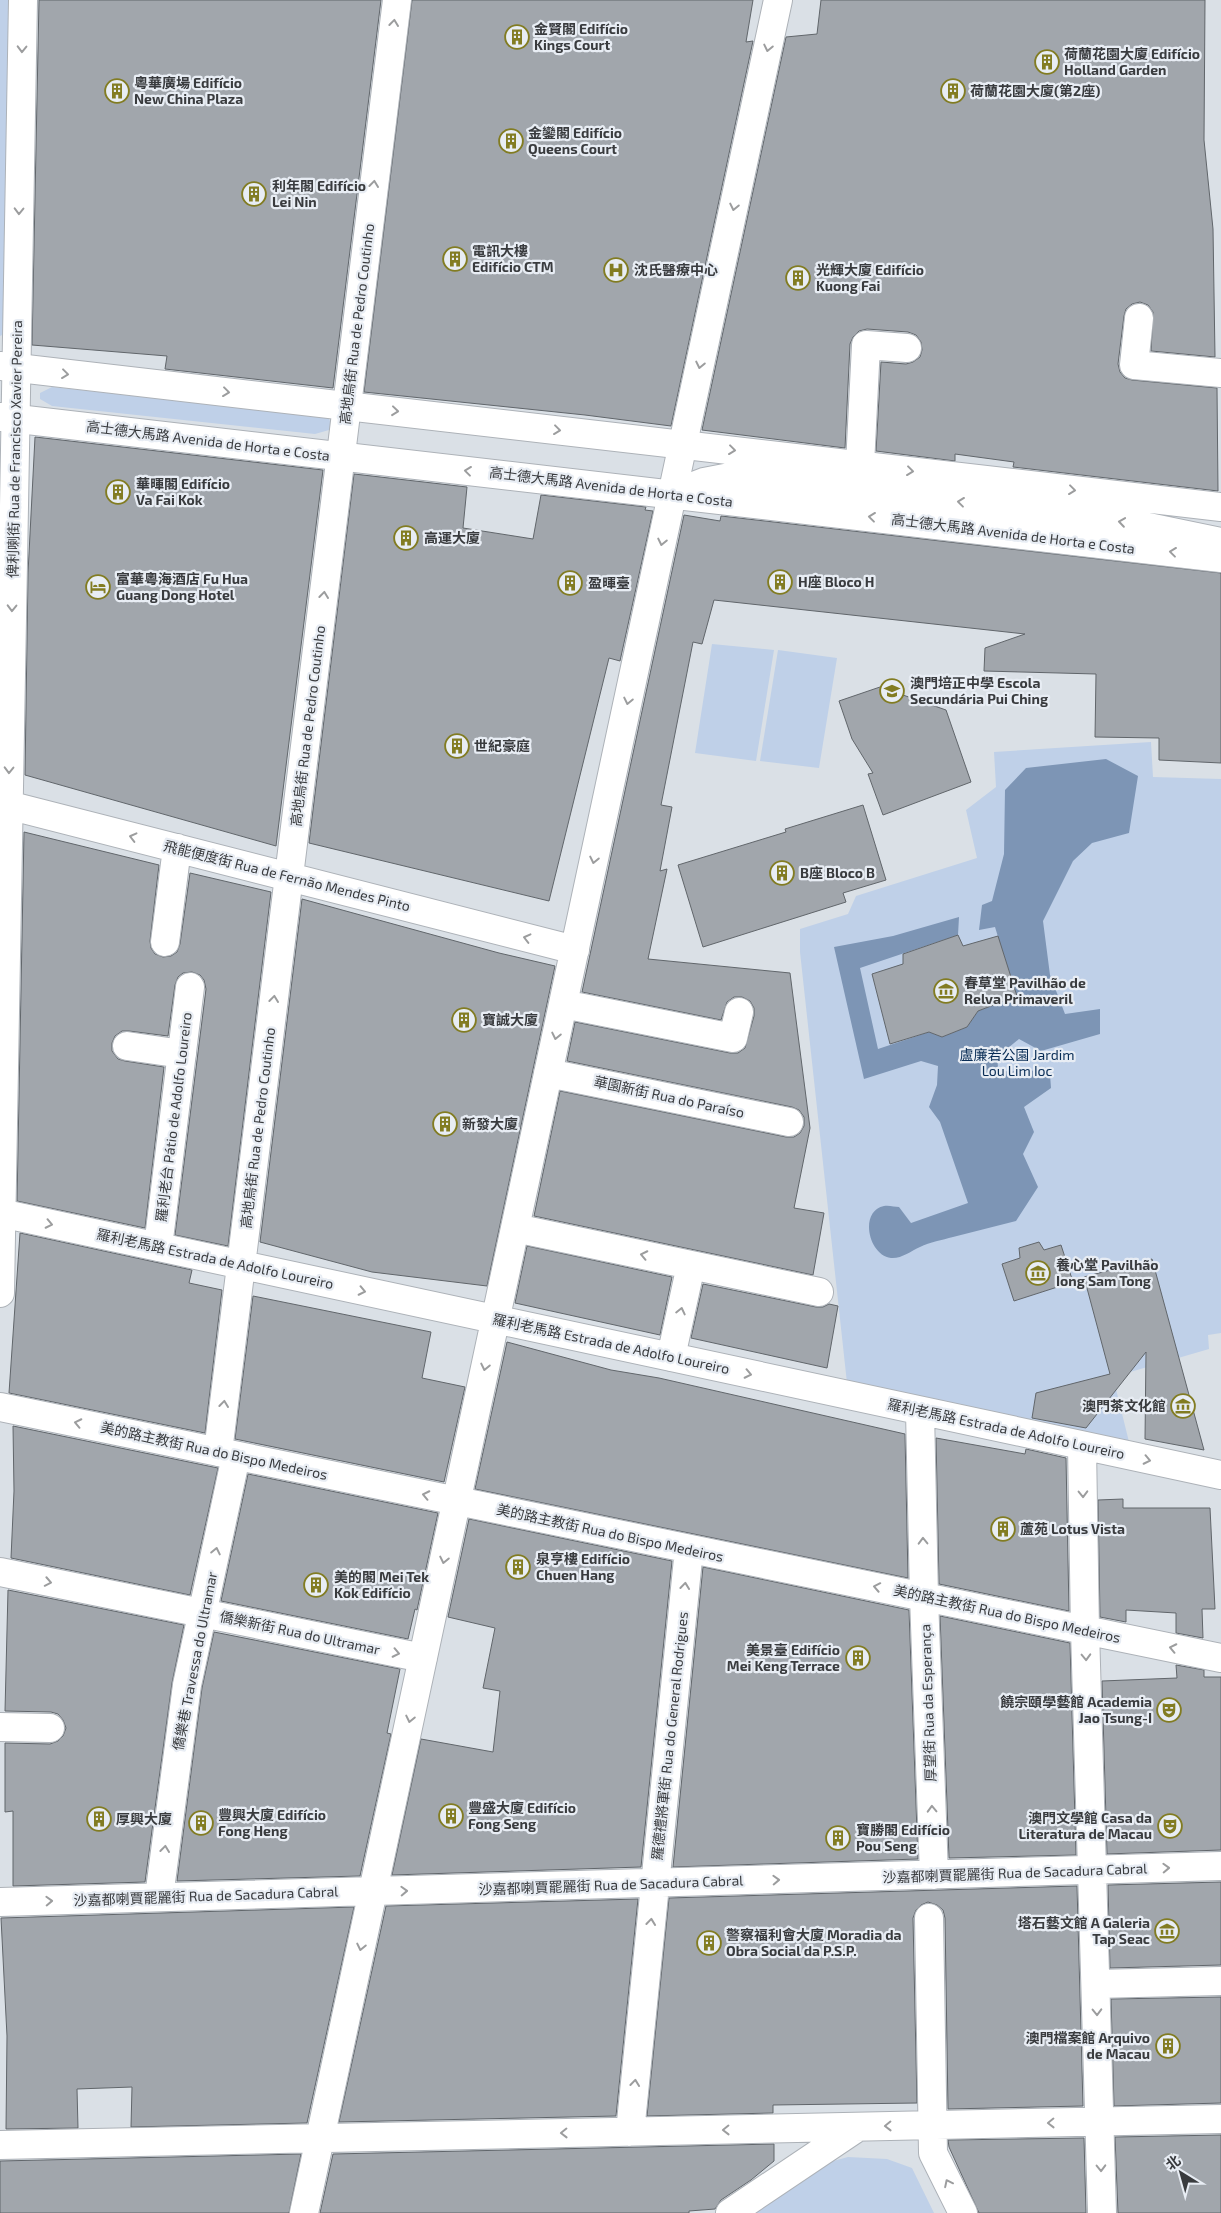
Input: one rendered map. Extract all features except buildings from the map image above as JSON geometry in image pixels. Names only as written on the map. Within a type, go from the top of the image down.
[{"type":"street","name":"俾利喇街 Rua de Francisco Xavier Pereira","points":[[0,1293],[8,367],[23,0]]},
{"type":"street","name":"高地烏街 Rua de Pedro Coutinho","points":[[227,1454],[241,1265],[397,0]]},
{"type":"street","points":[[304,2213],[778,0]]},
{"type":"street","points":[[1140,318],[1134,365],[1221,373]]},
{"type":"street","points":[[860,465],[866,345],[907,348]]},
{"type":"street","points":[[8,367],[1221,507]]},
{"type":"street","name":"高士德大馬路 Avenida de Horta e Costa","points":[[8,418],[1221,558]]},
{"type":"street","points":[[672,495],[704,482],[735,476],[1124,522],[1221,542]]},
{"type":"street","name":"飛能便度街 Rua de Fernão Mendes Pinto","points":[[4,804],[575,950]]},
{"type":"street","points":[[165,942],[177,848]]},
{"type":"street","name":"羅利老台 Pátio de Adolfo Loureiro","points":[[158,1247],[190,987]]},
{"type":"street","points":[[563,1004],[733,1038],[739,1012]]},
{"type":"street","points":[[127,1046],[182,1054]]},
{"type":"street","name":"華園新街 Rua do Paraíso","points":[[548,1073],[789,1122]]},
{"type":"street","name":"羅利老馬路 Estrada de Adolfo Loureiro","points":[[1,1214],[1221,1475]]},
{"type":"street","points":[[515,1228],[820,1292]]},
{"type":"street","points":[[671,1357],[691,1265]]},
{"type":"street","name":"美的路主教街 Rua do Bispo Medeiros","points":[[0,1407],[1221,1658]]},
{"type":"street","name":"厚望街 Rua da Esperança","points":[[920,1410],[924,1596],[934,1875]]},
{"type":"street","points":[[1082,1446],[1085,1630],[1102,2213]]},
{"type":"street","name":"僑樂巷 Travessa do Ultramar","points":[[159,1897],[187,1685],[203,1613],[227,1454]]},
{"type":"street","name":"羅德禮將軍街 Rua do General Rodrigues","points":[[630,2132],[689,1549]]},
{"type":"street","name":"僑樂新街 Rua do Ultramar","points":[[0,1572],[423,1658]]},
{"type":"street","points":[[0,1727],[50,1728]]},
{"type":"street","name":"沙嘉都喇賈罷麗街 Rua de Sacadura Cabral","points":[[0,1902],[1221,1866]]},
{"type":"street","points":[[929,1918],[933,2153],[963,2213]]},
{"type":"street","points":[[1096,1984],[1221,1981]]},
{"type":"street","points":[[0,2145],[1221,2119]]},
{"type":"street","points":[[730,2213],[858,2127]]},
{"type":"green space","points":[[0,0],[15,0],[4,334],[0,336]]},
{"type":"green space","points":[[52,387],[315,415],[329,419],[332,425],[329,430],[315,434],[52,406],[40,399],[40,393]]},
{"type":"green space","points":[[712,644],[774,650],[756,761],[695,753]]},
{"type":"green space","points":[[778,650],[837,658],[819,768],[760,761]]},
{"type":"green space","name":"盧廉若公園 Jardim Lou Lim Ioc","points":[[1151,742],[1153,777],[1221,779],[1221,1333],[1208,1335],[1209,1349],[1113,1377],[1129,1442],[847,1383],[800,952],[800,929],[848,914],[856,896],[977,858],[966,810],[996,787],[994,752]]},
{"type":"green space","points":[[848,2157],[887,2159],[912,2168],[934,2213],[743,2213],[811,2167]]},
{"type":"shaded area","points":[[1106,759],[1138,776],[1129,833],[1092,843],[1073,861],[1043,921],[1050,975],[1065,1014],[1100,1009],[1100,1034],[1041,1051],[1019,1039],[997,1057],[998,1067],[1010,1073],[1019,1068],[1050,1074],[1051,1088],[1024,1107],[1034,1132],[1023,1154],[1038,1187],[1016,1221],[932,1242],[898,1257],[891,1258],[883,1255],[872,1242],[870,1233],[869,1224],[871,1216],[876,1210],[884,1206],[899,1207],[911,1223],[968,1203],[940,1122],[929,1107],[937,1085],[938,1066],[921,1061],[864,1079],[834,947],[893,936],[959,917],[958,935],[860,968],[878,1049],[929,1032],[942,1037],[967,1027],[978,1011],[1016,996],[995,927],[979,930],[982,905],[992,901],[1004,854],[1005,790],[1026,768]]},
{"type":"place","name":"金賢閣 Edifício Kings Court","points":[[517,37]]},
{"type":"place","name":"荷蘭花園大廈 Edifício Holland Garden","points":[[1047,62]]},
{"type":"place","name":"粵華廣場 Edifício New China Plaza","points":[[117,91]]},
{"type":"place","name":"荷蘭花園大廈(第2座)","points":[[953,91]]},
{"type":"place","name":"金鑾閣 Edifício Queens Court","points":[[511,141]]},
{"type":"place","name":"利年閣 Edifício Lei Nin","points":[[254,194]]},
{"type":"place","name":"電訊大樓 Edifício CTM","points":[[455,259]]},
{"type":"place","name":"沈氏醫療中心","points":[[616,270]]},
{"type":"place","name":"光輝大廈 Edifício Kuong Fai","points":[[798,278]]},
{"type":"place","name":"華暉閣 Edifício Va Fai Kok","points":[[118,492]]},
{"type":"place","name":"高運大廈","points":[[406,538]]},
{"type":"place","name":"H座 Bloco H","points":[[780,582]]},
{"type":"place","name":"盈暉臺","points":[[570,583]]},
{"type":"place","name":"富華粵海酒店 Fu Hua Guang Dong Hotel","points":[[98,587]]},
{"type":"place","name":"澳門培正中學 Escola Secundária Pui Ching","points":[[892,691]]},
{"type":"place","name":"世紀豪庭","points":[[457,746]]},
{"type":"place","name":"B座 Bloco B","points":[[782,873]]},
{"type":"place","name":"春草堂 Pavilhão de Relva Primaveril","points":[[946,991]]},
{"type":"place","name":"寶誠大廈","points":[[464,1020]]},
{"type":"place","name":"新發大廈","points":[[445,1124]]},
{"type":"place","name":"養心堂 Pavilhão Iong Sam Tong","points":[[1038,1273]]},
{"type":"place","name":"澳門茶文化館","points":[[1183,1406]]},
{"type":"place","name":"蘆苑 Lotus Vista","points":[[1003,1529]]},
{"type":"place","name":"泉亨樓 Edifício Chuen Hang","points":[[518,1567]]},
{"type":"place","name":"美的閣 Mei Tek Kok Edifício","points":[[316,1585]]},
{"type":"place","name":"美景臺 Edifício Mei Keng Terrace","points":[[858,1658]]},
{"type":"place","name":"饒宗頤學藝館 Academia Jao Tsung-I","points":[[1169,1710]]},
{"type":"place","name":"豐盛大廈 Edifício Fong Seng","points":[[451,1816]]},
{"type":"place","name":"厚興大廈","points":[[99,1819]]},
{"type":"place","name":"豐興大廈 Edifício Fong Heng","points":[[201,1823]]},
{"type":"place","name":"澳門文學館 Casa da Literatura de Macau","points":[[1170,1826]]},
{"type":"place","name":"寶勝閣 Edifício Pou Seng","points":[[838,1838]]},
{"type":"place","name":"塔石藝文館 A Galeria Tap Seac","points":[[1167,1931]]},
{"type":"place","name":"警察福利會大廈 Moradia da Obra Social da P.S.P.","points":[[709,1943]]},
{"type":"place","name":"澳門檔案館 Arquivo de Macau","points":[[1168,2046]]}]
